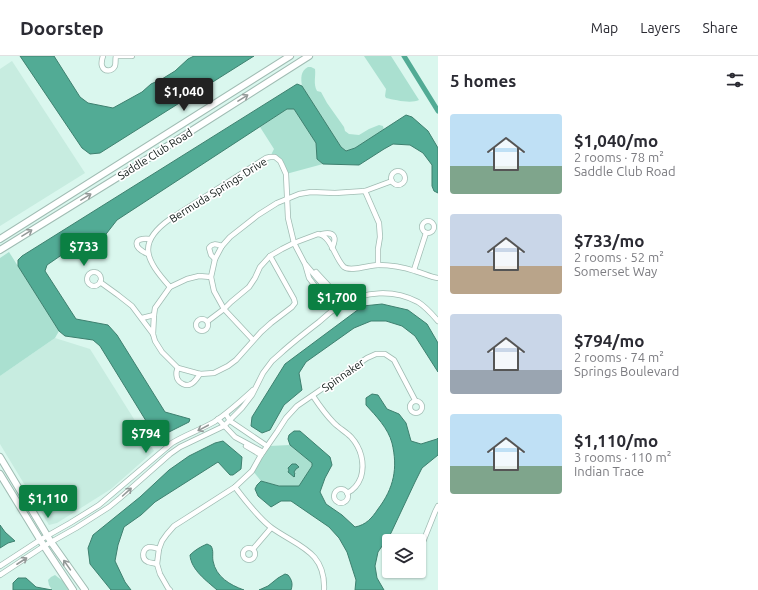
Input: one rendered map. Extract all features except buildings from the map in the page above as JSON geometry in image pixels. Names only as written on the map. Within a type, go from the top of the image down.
[{"type":"street","points":[[103,56],[102,67],[108,71],[112,70],[114,67],[116,56],[132,56]]},
{"type":"street","name":"Saddle Club Road","points":[[0,239],[290,56]]},
{"type":"street","name":"Saddle Club Road","points":[[0,250],[309,56]]},
{"type":"street","name":"Bermuda Springs Drive","points":[[170,287],[156,270],[148,254],[137,246],[139,240],[144,238],[150,239],[161,225],[170,219],[266,158],[275,157],[280,161],[286,174],[288,218],[294,243],[305,264],[309,278],[333,310]]},
{"type":"street","points":[[253,340],[224,309],[214,291],[211,277],[215,258],[222,246],[230,237],[253,219],[277,202],[287,198],[312,192],[351,193],[365,191],[392,181]]},
{"type":"street","points":[[365,191],[379,223],[380,237],[378,265]]},
{"type":"street","points":[[208,321],[249,287],[260,268],[270,256],[294,243],[318,234],[328,233],[335,237],[332,248]]},
{"type":"street","points":[[414,270],[426,233]]},
{"type":"street","points":[[322,234],[344,266],[350,269],[378,265],[395,266],[414,270],[430,277],[438,278]]},
{"type":"street","points":[[148,254],[150,239]]},
{"type":"street","points":[[215,258],[211,255],[209,248],[215,244],[222,246]]},
{"type":"street","points":[[100,282],[132,306],[153,334],[162,352],[178,368],[200,374],[214,373],[236,360],[271,322],[292,307],[295,303],[270,256]]},
{"type":"street","name":"Bermuda Springs Drive","points":[[305,264],[319,275],[328,285],[340,305]]},
{"type":"street","points":[[153,334],[155,308],[170,287],[187,279],[199,276],[211,277]]},
{"type":"street","points":[[0,575],[44,546],[76,528],[120,498],[180,447],[224,426],[252,395],[255,387],[272,361],[340,305],[354,298],[369,294],[396,294],[418,302],[438,321]]},
{"type":"street","points":[[142,318],[154,315]]},
{"type":"street","name":"Spinnaker","points":[[157,564],[159,549],[162,541],[174,526],[235,487],[252,471],[262,453],[286,418],[297,406],[367,358],[376,354],[385,354],[394,360],[415,400]]},
{"type":"street","points":[[178,368],[176,373],[179,381],[188,386],[196,380],[200,374]]},
{"type":"street","points":[[0,566],[99,505],[172,443],[197,431],[226,414],[255,387]]},
{"type":"street","points":[[313,396],[327,416],[351,437],[358,448],[362,459],[362,470],[357,486],[347,493]]},
{"type":"street","points":[[226,414],[230,421],[267,446]]},
{"type":"street","points":[[218,419],[235,437],[262,453]]},
{"type":"street","points":[[0,457],[47,536],[85,590]]},
{"type":"street","points":[[0,474],[40,540],[73,590]]},
{"type":"street","points":[[235,487],[256,513],[271,528],[301,546],[315,558],[322,572],[324,590]]},
{"type":"street","points":[[426,534],[438,506]]},
{"type":"street","points":[[253,549],[271,528]]},
{"type":"street","points":[[159,549],[149,547],[143,553],[144,560],[157,564],[160,574],[170,590]]},
{"type":"shaded area","points":[[20,56],[54,56],[80,97],[88,103],[113,108],[175,71],[188,59],[194,56],[254,56],[100,153],[90,154],[82,148]]},
{"type":"shaded area","points":[[364,56],[391,56],[419,100],[407,102],[386,98],[386,89]]},
{"type":"shaded area","points":[[12,61],[85,173],[0,226],[0,69]]},
{"type":"shaded area","points":[[308,67],[315,69],[315,83],[317,91],[321,92],[344,127],[345,131],[349,134],[359,135],[379,125],[383,126],[384,130],[355,148],[346,151],[341,147],[302,86],[302,73]]},
{"type":"shaded area","points":[[297,84],[302,86],[341,147],[346,151],[355,148],[406,115],[412,117],[428,131],[438,148],[438,193],[434,191],[432,186],[432,165],[423,153],[410,145],[393,144],[359,165],[323,164],[317,159],[316,143],[294,109],[287,109],[117,220],[103,238],[82,241],[47,265],[45,271],[76,319],[108,325],[117,335],[165,412],[190,419],[189,422],[163,435],[151,429],[100,346],[93,340],[65,336],[59,331],[18,266],[18,260],[22,256]]},
{"type":"shaded area","points":[[287,109],[294,109],[316,143],[317,159],[323,164],[286,174],[280,161],[270,157],[274,149],[260,127]]},
{"type":"shaded area","points":[[9,252],[59,331],[55,338],[0,376],[0,258]]},
{"type":"shaded area","points":[[382,304],[408,310],[427,324],[438,343],[438,372],[415,336],[402,326],[386,321],[371,321],[354,328],[306,362],[299,373],[302,390],[284,405],[270,430],[262,433],[251,426],[252,417],[285,364],[363,306]]},
{"type":"shaded area","points":[[55,338],[90,349],[154,451],[111,489],[57,523],[49,525],[0,444],[0,376]]},
{"type":"shaded area","points":[[372,394],[378,395],[387,409],[399,414],[406,423],[411,441],[421,444],[438,438],[438,455],[422,468],[390,534],[382,534],[382,546],[378,552],[375,566],[377,578],[384,590],[355,590],[356,580],[347,552],[339,538],[329,527],[291,501],[281,501],[271,507],[258,496],[255,489],[261,481],[279,486],[299,486],[312,466],[312,463],[290,445],[288,439],[289,435],[294,431],[300,431],[330,457],[332,465],[320,492],[326,504],[342,515],[355,527],[368,521],[376,512],[388,493],[393,478],[395,461],[392,443],[388,432],[366,405],[366,398]]},
{"type":"shaded area","points":[[223,441],[242,457],[241,469],[233,475],[230,475],[218,462],[155,502],[141,515],[124,527],[115,561],[125,582],[131,590],[111,590],[90,564],[88,548],[93,535],[140,497],[169,470],[189,456],[215,443]]},
{"type":"shaded area","points":[[290,445],[312,463],[300,486],[280,486],[261,481],[253,471],[269,446]]},
{"type":"shaded area","points":[[292,464],[296,464],[299,467],[294,472],[294,477],[288,472],[288,468]]},
{"type":"shaded area","points":[[0,525],[15,541],[0,548]]},
{"type":"shaded area","points":[[207,544],[212,548],[213,561],[220,576],[234,586],[244,590],[217,590],[196,570],[193,566],[190,555]]},
{"type":"shaded area","points":[[285,574],[288,575],[291,580],[291,590],[259,590],[268,586]]},
{"type":"shaded area","points":[[55,575],[64,582],[69,590],[52,590],[48,580]]},
{"type":"shaded area","points":[[18,578],[26,578],[36,587],[52,590],[13,590],[13,583]]},
{"type":"waterway","points":[[404,56],[438,111]]}]
